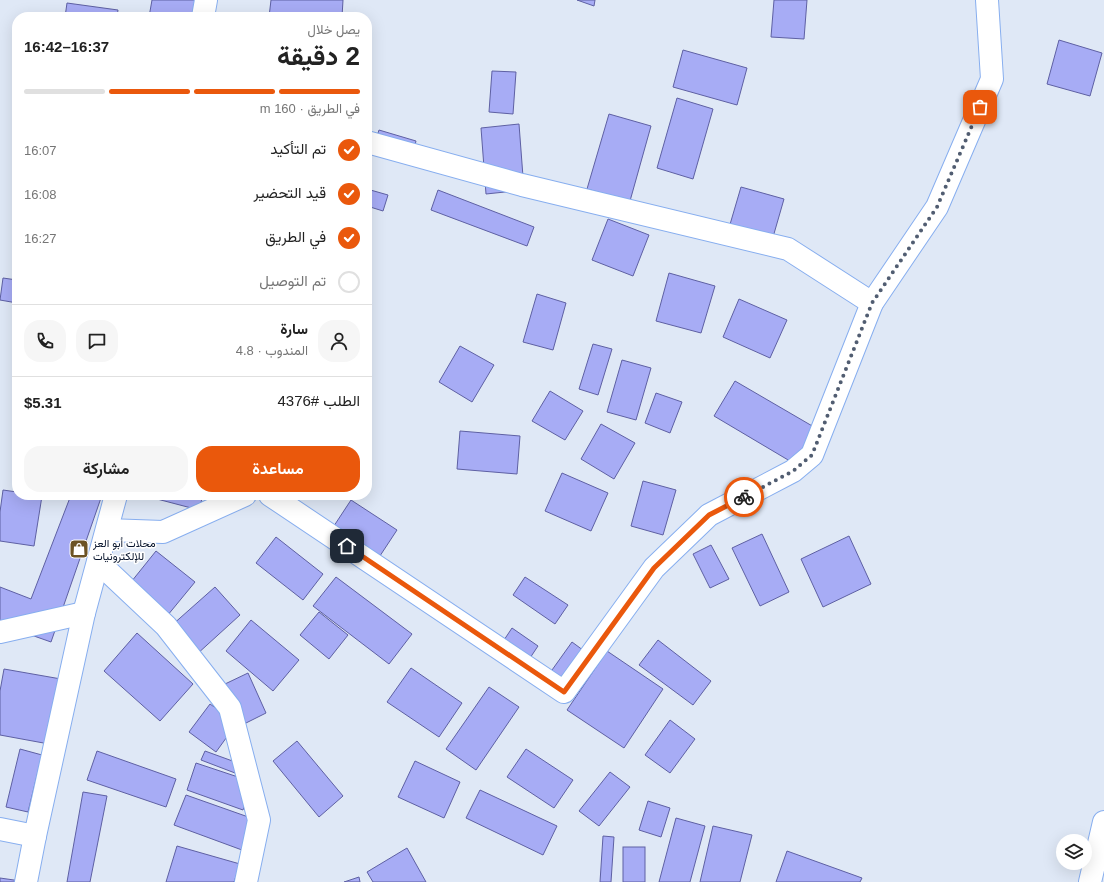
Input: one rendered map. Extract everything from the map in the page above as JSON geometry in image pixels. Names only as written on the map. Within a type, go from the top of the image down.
[{"type":"street","points":[[204,12],[206,0]]},
{"type":"street","points":[[277,500],[564,692],[654,568],[703,520],[709,515],[793,471],[812,455],[872,303],[937,207],[992,79],[987,0]]},
{"type":"street","points":[[372,143],[522,185],[788,249],[872,303]]},
{"type":"street","points":[[26,882],[34,836],[84,613],[115,500]]},
{"type":"street","points":[[107,530],[163,532],[234,500]]},
{"type":"street","points":[[98,562],[166,626],[230,708],[258,820],[246,882]]},
{"type":"street","points":[[0,632],[84,613]]},
{"type":"street","points":[[1090,882],[1104,822]]},
{"type":"street","points":[[0,829],[34,836]]},
{"type":"building","points":[[152,0],[208,0],[207,12],[150,12]]},
{"type":"building","points":[[271,0],[343,0],[342,12],[270,12]]},
{"type":"building","points":[[577,0],[595,0],[594,6]]},
{"type":"building","points":[[774,0],[807,0],[804,39],[771,37]]},
{"type":"building","points":[[67,3],[118,10],[118,12],[66,12]]},
{"type":"building","points":[[1059,40],[1102,53],[1090,96],[1047,84]]},
{"type":"building","points":[[683,50],[747,68],[737,105],[673,87]]},
{"type":"building","points":[[492,71],[516,72],[513,114],[489,112]]},
{"type":"building","points":[[677,98],[713,109],[693,179],[657,168]]},
{"type":"building","points":[[609,114],[651,126],[630,201],[587,189]]},
{"type":"building","points":[[519,124],[524,190],[486,194],[481,128]]},
{"type":"building","points":[[379,130],[416,141],[413,153],[375,142]]},
{"type":"building","points":[[741,187],[784,199],[769,251],[726,238]]},
{"type":"building","points":[[372,190],[388,195],[383,211],[372,208]]},
{"type":"building","points":[[438,190],[534,227],[527,246],[431,210]]},
{"type":"building","points":[[608,219],[649,235],[633,276],[592,260]]},
{"type":"building","points":[[669,273],[715,286],[701,333],[656,321]]},
{"type":"building","points":[[3,278],[12,279],[12,302],[0,300]]},
{"type":"building","points":[[537,294],[566,303],[553,350],[523,342]]},
{"type":"building","points":[[739,299],[787,320],[770,358],[723,337]]},
{"type":"building","points":[[593,344],[612,349],[598,395],[579,389]]},
{"type":"building","points":[[460,346],[494,365],[472,402],[439,382]]},
{"type":"building","points":[[622,360],[651,368],[636,420],[607,412]]},
{"type":"building","points":[[735,381],[826,434],[805,470],[714,416]]},
{"type":"building","points":[[550,391],[583,411],[565,440],[532,421]]},
{"type":"building","points":[[656,393],[682,402],[670,433],[645,423]]},
{"type":"building","points":[[601,424],[635,443],[614,479],[581,459]]},
{"type":"building","points":[[460,431],[520,436],[517,474],[457,469]]},
{"type":"building","points":[[562,473],[608,493],[591,531],[545,511]]},
{"type":"building","points":[[643,481],[676,490],[663,535],[631,526]]},
{"type":"building","points":[[3,490],[12,491],[12,500],[41,500],[34,546],[0,541],[0,512]]},
{"type":"building","points":[[69,500],[100,500],[51,642],[0,624],[0,587],[31,599]]},
{"type":"building","points":[[161,500],[202,500],[199,510]]},
{"type":"building","points":[[351,500],[397,530],[372,568],[326,538]]},
{"type":"building","points":[[762,534],[789,592],[760,606],[732,548]]},
{"type":"building","points":[[849,536],[871,584],[823,607],[801,559]]},
{"type":"building","points":[[276,537],[323,574],[303,600],[256,563]]},
{"type":"building","points":[[711,545],[729,579],[710,588],[693,554]]},
{"type":"building","points":[[156,551],[195,582],[158,627],[119,597]]},
{"type":"building","points":[[336,577],[412,634],[389,664],[313,606]]},
{"type":"building","points":[[525,577],[568,605],[555,624],[513,595]]},
{"type":"building","points":[[215,587],[240,615],[196,655],[171,626]]},
{"type":"building","points":[[319,612],[348,635],[329,659],[300,635]]},
{"type":"building","points":[[251,620],[299,660],[273,691],[226,651]]},
{"type":"building","points":[[512,628],[538,646],[522,670],[496,652]]},
{"type":"building","points":[[137,633],[193,684],[160,721],[104,671]]},
{"type":"building","points":[[658,640],[711,681],[693,705],[639,665]]},
{"type":"building","points":[[572,642],[595,659],[565,701],[542,684]]},
{"type":"building","points":[[607,651],[663,689],[624,748],[567,710]]},
{"type":"building","points":[[411,668],[462,703],[439,737],[387,702]]},
{"type":"building","points":[[4,669],[61,679],[49,744],[0,735],[0,691]]},
{"type":"building","points":[[248,673],[266,713],[244,724],[225,684]]},
{"type":"building","points":[[489,687],[519,707],[476,770],[446,749]]},
{"type":"building","points":[[210,704],[237,723],[216,752],[189,732]]},
{"type":"building","points":[[670,720],[695,739],[670,773],[645,755]]},
{"type":"building","points":[[297,741],[343,796],[319,817],[273,761]]},
{"type":"building","points":[[20,749],[42,755],[28,812],[6,807]]},
{"type":"building","points":[[526,749],[573,780],[554,808],[507,777]]},
{"type":"building","points":[[97,751],[176,779],[166,807],[87,780]]},
{"type":"building","points":[[205,751],[238,763],[235,773],[201,760]]},
{"type":"building","points":[[415,761],[460,782],[444,818],[398,797]]},
{"type":"building","points":[[196,763],[253,782],[243,810],[187,790]]},
{"type":"building","points":[[610,772],[630,787],[599,826],[579,811]]},
{"type":"building","points":[[480,790],[557,826],[543,855],[466,818]]},
{"type":"building","points":[[83,792],[107,796],[90,882],[67,882]]},
{"type":"building","points":[[186,795],[254,819],[242,850],[174,825]]},
{"type":"building","points":[[648,801],[670,808],[661,837],[639,830]]},
{"type":"building","points":[[676,818],[705,826],[690,882],[659,882]]},
{"type":"building","points":[[713,826],[752,835],[740,882],[700,882]]},
{"type":"building","points":[[603,836],[614,837],[611,882],[600,882]]},
{"type":"building","points":[[177,846],[240,864],[234,882],[166,882]]},
{"type":"building","points":[[623,847],[645,847],[645,882],[623,882]]},
{"type":"building","points":[[407,848],[426,882],[373,882],[367,872]]},
{"type":"building","points":[[787,851],[862,878],[860,882],[776,882]]},
{"type":"building","points":[[359,877],[360,882],[344,882]]},
{"type":"building","points":[[0,878],[21,881],[21,882],[0,882]]},
{"type":"way so far","points":[[744,497],[793,471],[812,455],[872,303],[937,207],[980,107]]},
{"type":"place","name":"محلات أبو العز للإلكترونيات","points":[[79,549]]},
{"type":"route","points":[[347,546],[564,692],[654,568],[709,515],[744,497]]}]
